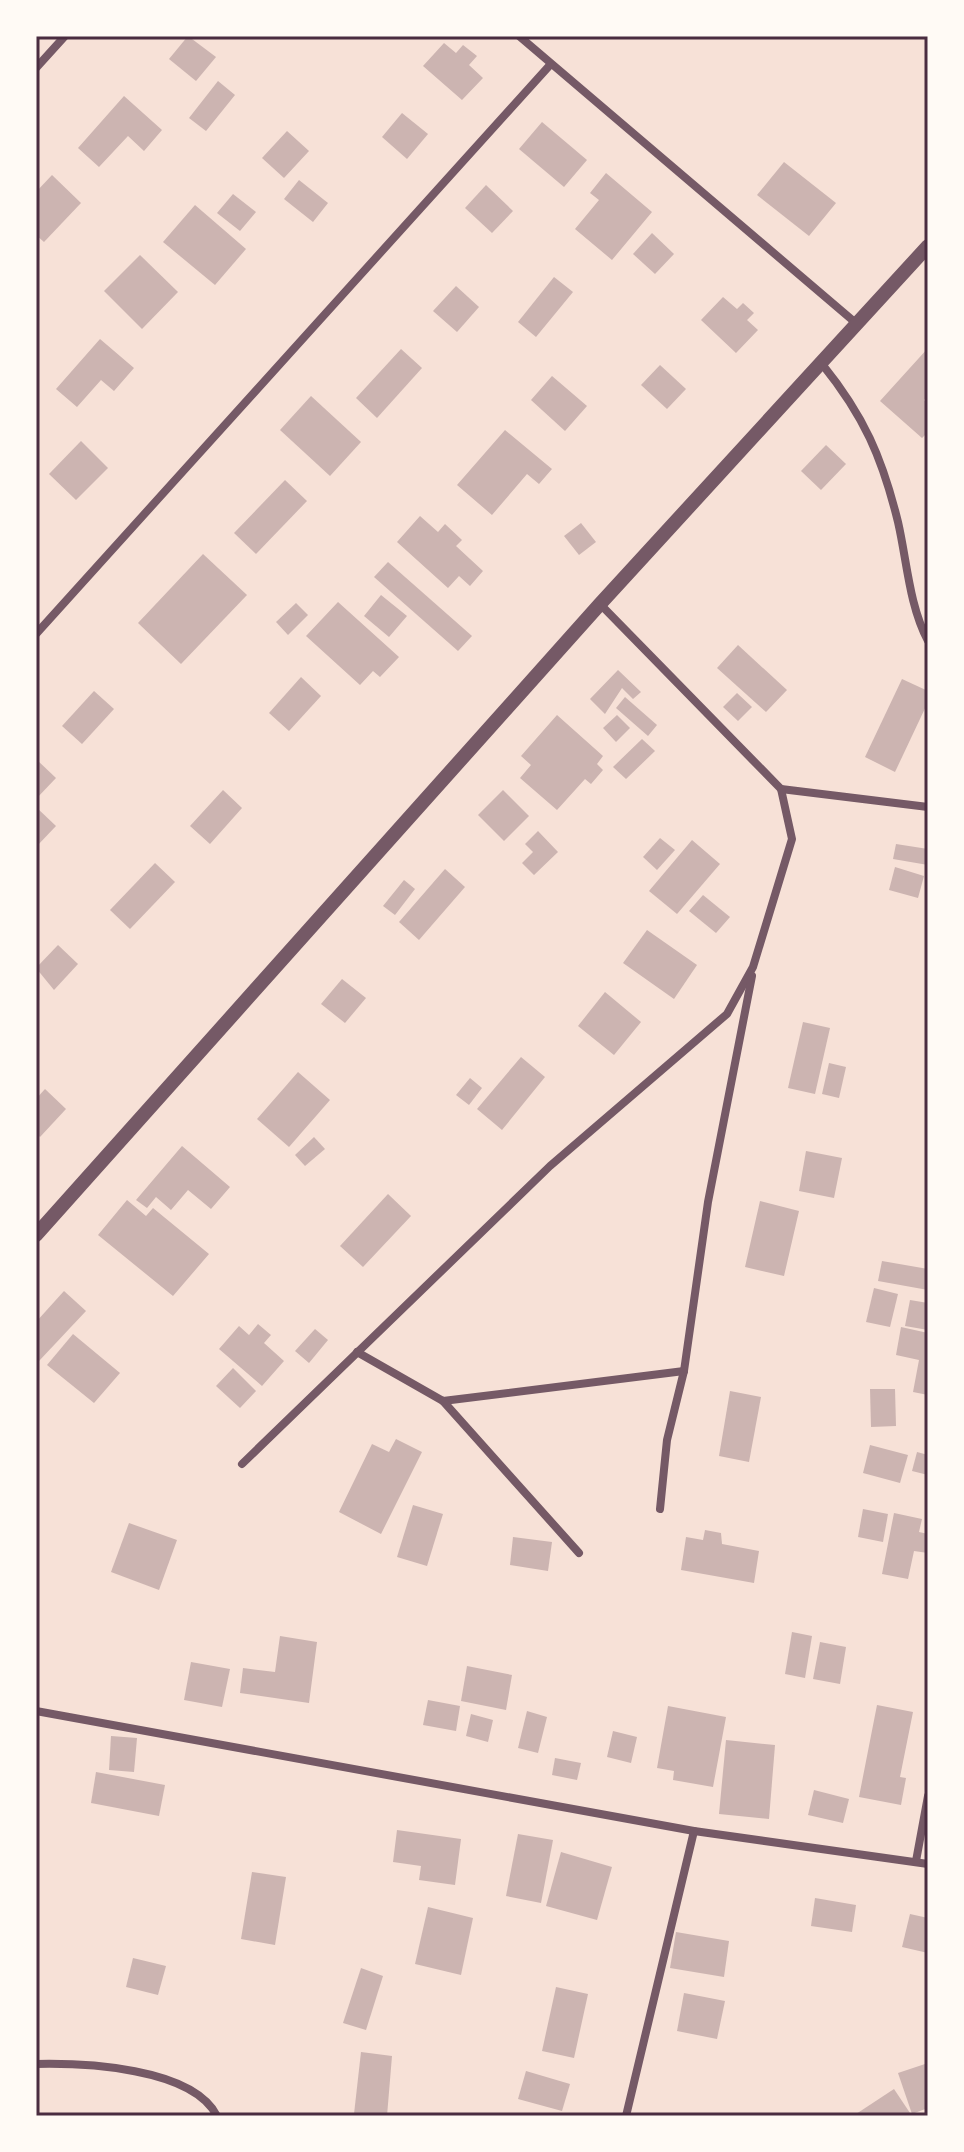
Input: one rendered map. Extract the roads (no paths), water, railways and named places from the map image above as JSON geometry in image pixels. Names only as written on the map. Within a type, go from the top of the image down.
[{"type":"street","points":[[36,68],[65,36]]},
{"type":"street","points":[[519,36],[858,325]]},
{"type":"street","points":[[36,634],[550,65]]},
{"type":"street","points":[[36,1235],[600,604],[928,246]]},
{"type":"street","points":[[822,364],[854,404],[868,428],[891,497],[908,579],[928,641]]},
{"type":"street","points":[[600,604],[781,789],[792,839],[753,967],[708,1202],[684,1371],[667,1440],[660,1509]]},
{"type":"street","points":[[781,789],[928,807]]},
{"type":"street","points":[[242,1464],[550,1166],[727,1014],[753,967]]},
{"type":"street","points":[[357,1352],[443,1401],[579,1553]]},
{"type":"street","points":[[443,1401],[684,1371]]},
{"type":"street","points":[[36,1711],[694,1831],[928,1864]]},
{"type":"street","points":[[916,1861],[928,1796]]},
{"type":"street","points":[[626,2116],[694,1831]]},
{"type":"street","points":[[36,2064],[135,2070],[185,2089],[212,2107],[217,2116]]}]
